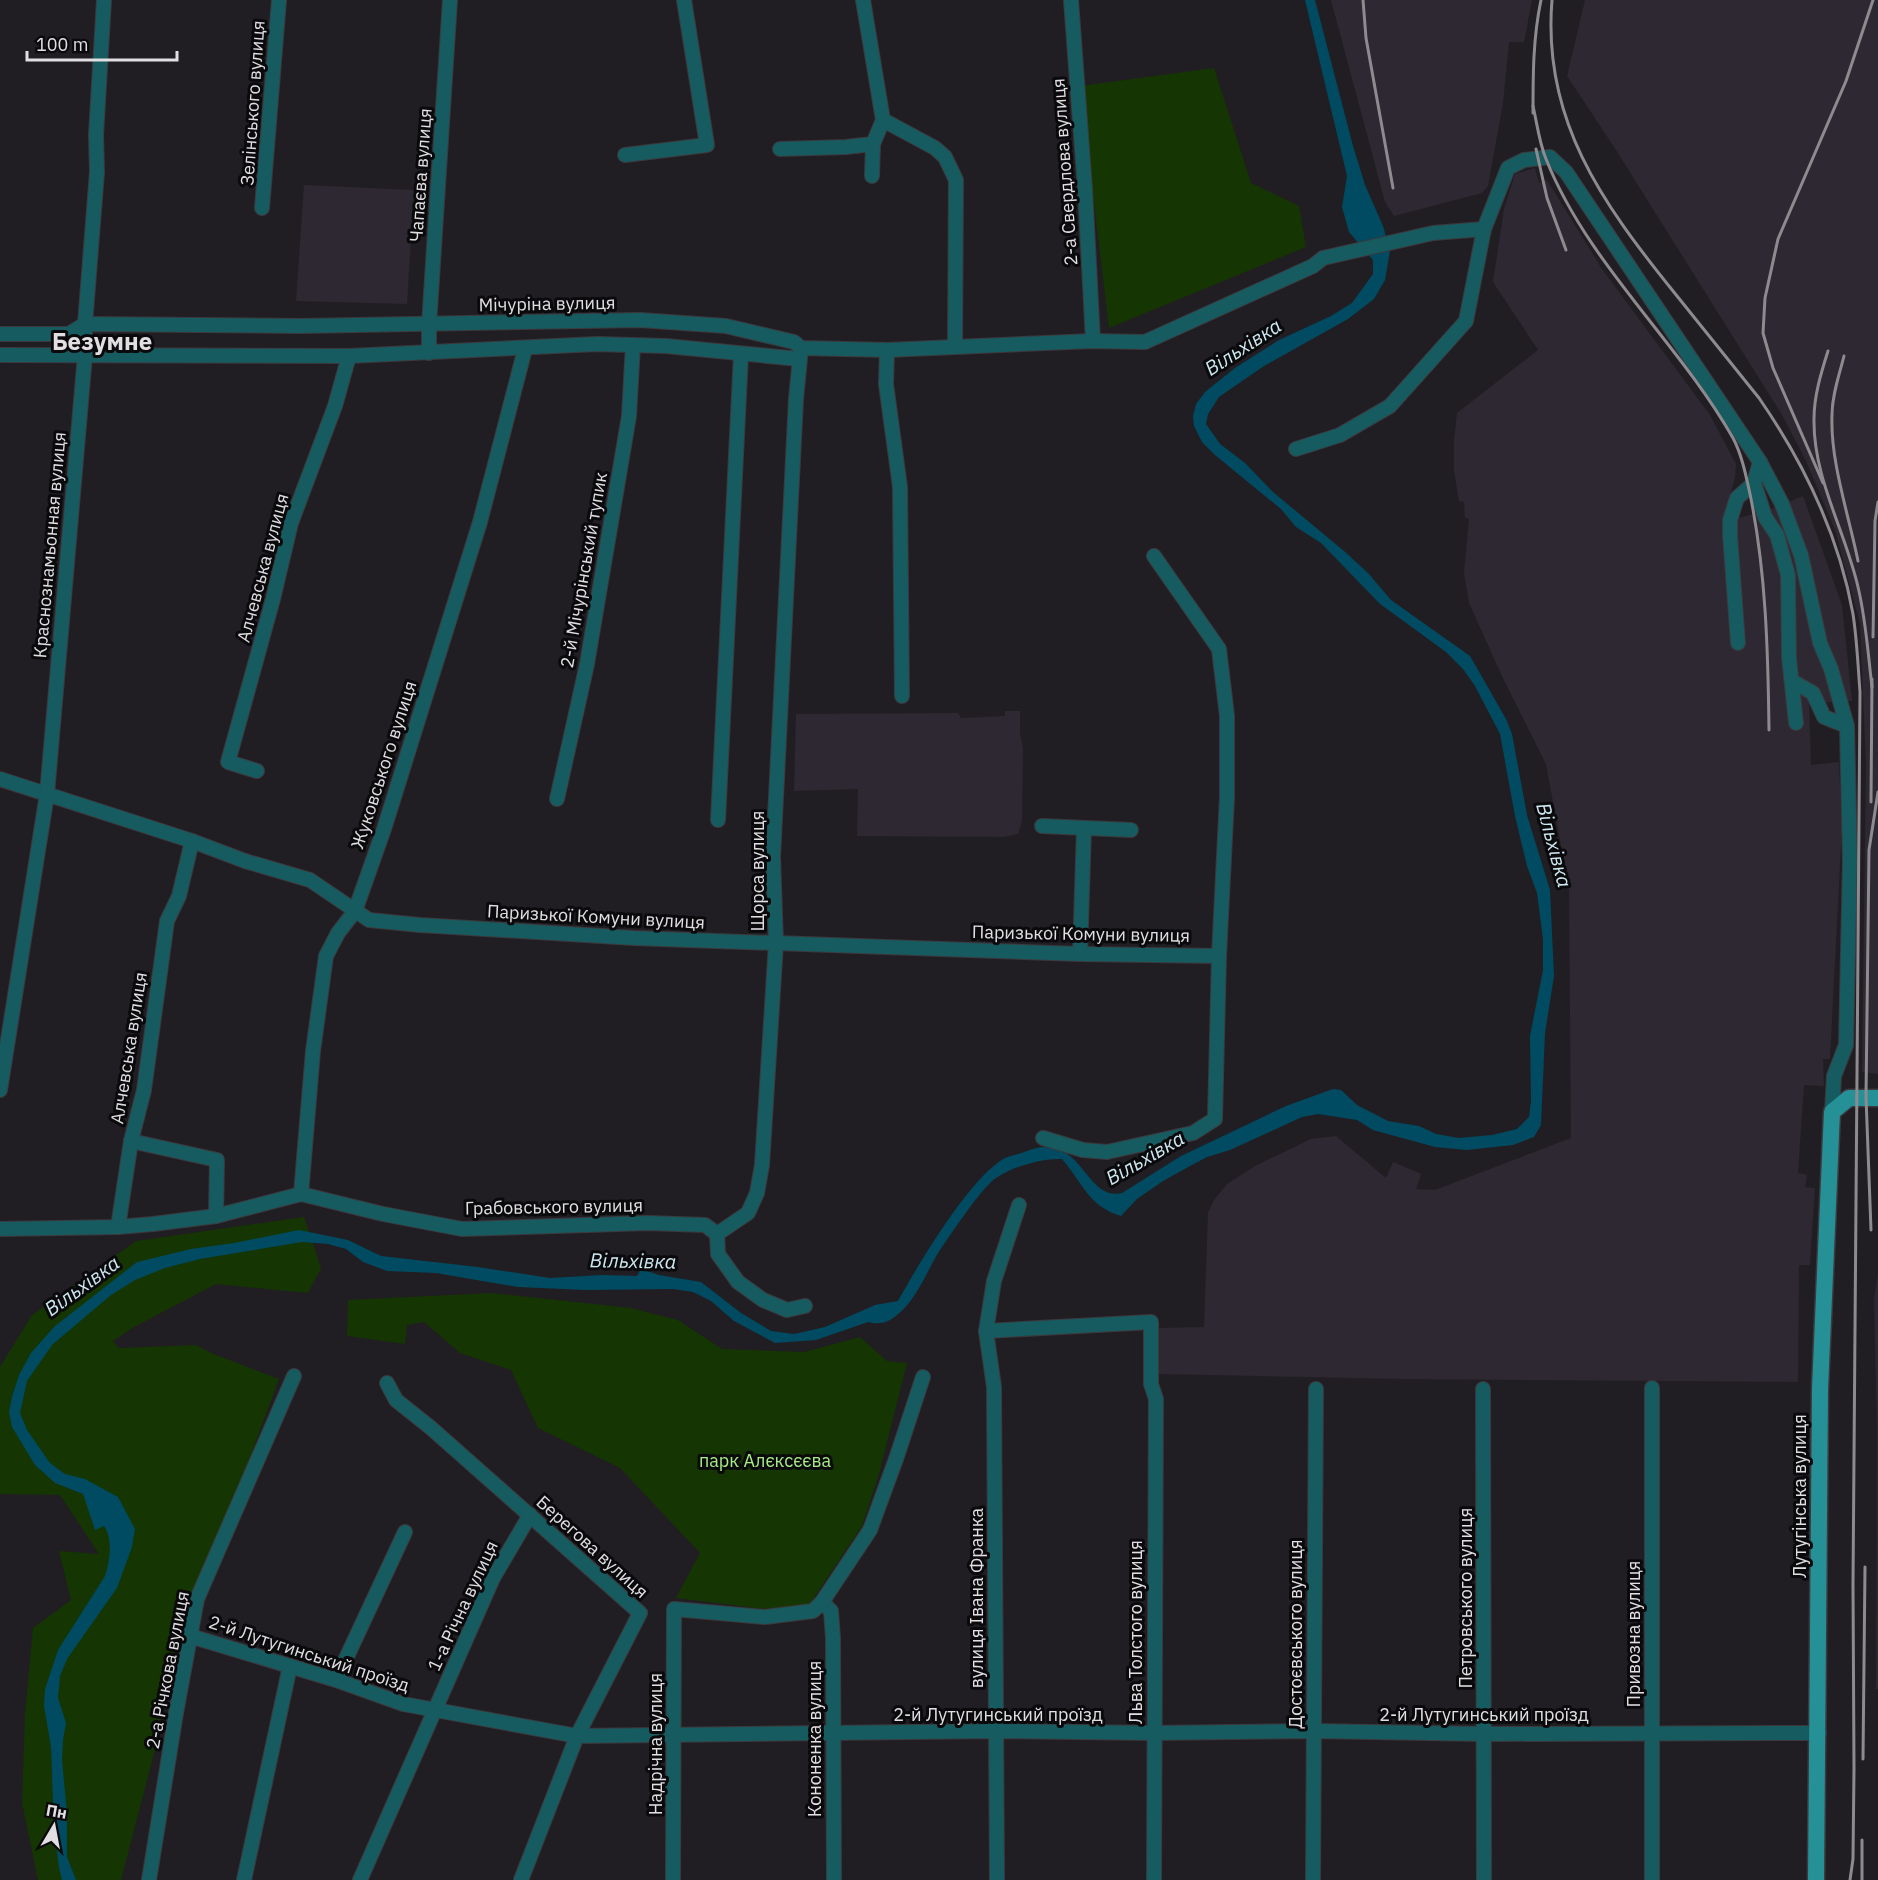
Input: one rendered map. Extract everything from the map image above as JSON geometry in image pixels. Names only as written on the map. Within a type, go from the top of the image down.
[{"type":"main road","points":[[1832,1112],[1849,1098],[1878,1098]]},
{"type":"main road","name":"Лутугінська вулиця","points":[[1816,1880],[1819,1733],[1820,1389],[1832,1112]]},
{"type":"street","name":"Краснознамьонная вулиця","points":[[0,1090],[47,794],[85,355],[85,324],[97,172],[96,135],[104,0]]},
{"type":"street","name":"Зелінського вулиця","points":[[262,208],[279,0]]},
{"type":"street","name":"Чапаєва вулиця","points":[[429,353],[450,0]]},
{"type":"street","points":[[625,155],[707,146],[684,0]]},
{"type":"street","points":[[863,0],[883,120],[873,144],[872,176]]},
{"type":"street","name":"2-а Свердлова вулиця","points":[[1071,0],[1085,189],[1093,341]]},
{"type":"street","points":[[883,120],[935,148],[945,157],[956,180],[955,347]]},
{"type":"street","points":[[780,149],[873,144]]},
{"type":"street","points":[[1296,449],[1340,435],[1390,406],[1466,321],[1484,229],[1508,168],[1524,160],[1550,157],[1566,172],[1760,462],[1782,504],[1801,555],[1820,642],[1831,669],[1847,726],[1850,861],[1846,1045],[1834,1076],[1832,1112]]},
{"type":"street","name":"Мічуріна вулиця","points":[[0,355],[349,356],[597,344],[666,346],[741,354],[800,354],[1093,341],[1145,342],[1313,266],[1323,258],[1433,232],[1484,229]]},
{"type":"street","name":"Мічуріна вулиця","points":[[0,334],[69,334],[85,324],[429,325],[640,320],[726,326],[794,342],[800,354]]},
{"type":"street","name":"2-й Мічурінський тупик","points":[[557,799],[589,653],[629,416],[633,345]]},
{"type":"street","name":"Жуковського вулиця","points":[[301,1194],[313,1051],[327,956],[338,933],[355,911],[384,829],[480,522],[525,349]]},
{"type":"street","points":[[887,350],[886,384],[900,487],[902,696]]},
{"type":"street","points":[[718,819],[741,354]]},
{"type":"street","name":"Щорса вулиця","points":[[717,1234],[748,1213],[757,1193],[762,1165],[776,944],[773,857],[800,354]]},
{"type":"street","name":"Алчевська вулиця","points":[[257,771],[228,762],[273,599],[291,523],[334,406],[349,356]]},
{"type":"street","points":[[1738,643],[1730,520],[1737,498],[1754,483],[1760,462]]},
{"type":"street","points":[[1754,483],[1765,517],[1777,535],[1788,575],[1791,681],[1796,723]]},
{"type":"street","points":[[1043,1138],[1083,1150],[1107,1152],[1193,1133],[1215,1119],[1219,956],[1227,797],[1227,716],[1219,649],[1154,556]]},
{"type":"street","points":[[1791,681],[1813,693],[1824,717],[1847,726]]},
{"type":"street","name":"Паризької Комуни вулиця","points":[[0,779],[192,841],[245,861],[310,880],[369,920],[634,938],[1080,954],[1219,956]]},
{"type":"street","points":[[1042,826],[1131,830]]},
{"type":"street","points":[[1080,954],[1084,828]]},
{"type":"street","name":"Алчевська вулиця","points":[[118,1227],[131,1141],[144,1090],[167,921],[178,896],[192,841]]},
{"type":"street","points":[[131,1141],[217,1160],[216,1216]]},
{"type":"street","name":"Грабовського вулиця","points":[[0,1229],[118,1227],[216,1216],[301,1194],[382,1214],[462,1229],[648,1223],[705,1225],[717,1234]]},
{"type":"street","name":"вулиця Івана Франка","points":[[997,1880],[994,1387],[987,1331],[994,1281],[1019,1205]]},
{"type":"street","points":[[717,1234],[718,1254],[738,1282],[763,1300],[787,1310],[805,1306]]},
{"type":"street","name":"Льва Толстого вулиця","points":[[987,1331],[1151,1323],[1151,1384],[1156,1399],[1154,1880]]},
{"type":"street","name":"2-а Річкова вулиця","points":[[149,1880],[197,1599],[294,1376]]},
{"type":"street","points":[[822,1602],[870,1530],[923,1377]]},
{"type":"street","name":"Берегова вулиця","points":[[387,1383],[396,1400],[431,1428],[640,1613],[577,1736],[521,1880]]},
{"type":"street","name":"Привозна вулиця","points":[[1652,1388],[1652,1880]]},
{"type":"street","name":"Достоєвського вулиця","points":[[1314,1880],[1316,1389]]},
{"type":"street","name":"Петровського вулиця","points":[[1483,1389],[1484,1880]]},
{"type":"street","name":"1-а Річна вулиця","points":[[360,1880],[493,1578],[530,1515]]},
{"type":"street","points":[[336,1680],[405,1532]]},
{"type":"street","name":"Надрічна вулиця","points":[[674,1880],[674,1609],[765,1617],[813,1611],[822,1602]]},
{"type":"street","name":"Кононенка вулиця","points":[[822,1602],[831,1611],[834,1880]]},
{"type":"street","name":"2-й Лутугинський проїзд","points":[[190,1636],[336,1680],[403,1704],[577,1736],[996,1731],[1154,1734],[1314,1731],[1484,1734],[1819,1733]]},
{"type":"street","points":[[244,1880],[290,1666]]},
{"type":"shaded area","points":[[1331,0],[1532,0],[1524,42],[1509,42],[1503,103],[1488,186],[1482,193],[1394,216],[1385,202]]},
{"type":"shaded area","points":[[1585,0],[1878,0],[1878,1074],[1862,1072],[1866,765],[1860,624],[1835,530],[1806,461],[1782,415],[1567,76]]},
{"type":"shaded area","points":[[1535,168],[1539,183],[1547,180],[1602,269],[1710,415],[1736,464],[1735,478],[1724,516],[1734,519],[1769,510],[1803,496],[1842,605],[1852,701],[1809,703],[1811,765],[1839,762],[1842,826],[1830,1059],[1823,1059],[1824,1086],[1804,1085],[1798,1173],[1807,1175],[1805,1187],[1815,1188],[1810,1265],[1799,1265],[1798,1382],[1402,1379],[1158,1374],[1158,1328],[1204,1327],[1208,1213],[1214,1200],[1227,1184],[1255,1166],[1311,1139],[1336,1136],[1386,1178],[1393,1162],[1421,1174],[1416,1189],[1435,1190],[1571,1138],[1569,889],[1546,764],[1469,603],[1464,573],[1469,519],[1465,518],[1464,502],[1459,501],[1454,471],[1457,413],[1538,350],[1493,282],[1504,209],[1515,174]]},
{"type":"shaded area","points":[[304,185],[414,190],[407,304],[296,301]]},
{"type":"shaded area","points":[[1005,711],[1020,711],[1023,749],[1022,821],[1018,834],[1004,837],[857,836],[858,789],[794,791],[796,714],[958,713],[961,718],[1005,716]]},
{"type":"shaded area","points":[[1878,1273],[1878,1689],[1876,1689],[1877,1430],[1874,1299]]},
{"type":"green space","points":[[1214,68],[1251,183],[1299,206],[1306,247],[1109,328],[1080,86]]},
{"type":"green space","points":[[304,1217],[321,1268],[308,1293],[216,1284],[134,1327],[113,1341],[119,1348],[196,1345],[279,1379],[241,1482],[184,1620],[158,1738],[121,1880],[38,1880],[22,1803],[25,1713],[33,1628],[71,1600],[59,1551],[99,1554],[60,1495],[0,1494],[0,1367],[32,1315],[136,1241]]},
{"type":"green space","name":"парк Алєксєєва","points":[[491,1293],[631,1308],[678,1320],[722,1349],[804,1352],[860,1337],[887,1361],[907,1363],[879,1474],[862,1526],[809,1605],[765,1609],[676,1598],[700,1553],[620,1468],[538,1428],[511,1370],[460,1353],[424,1322],[407,1325],[405,1344],[347,1336],[348,1300]]},
{"type":"water","points":[[1305,0],[1315,0],[1353,146],[1365,185],[1383,226],[1390,251],[1385,280],[1374,299],[1348,319],[1264,366],[1219,397],[1208,414],[1206,424],[1220,444],[1245,463],[1273,492],[1344,551],[1368,573],[1391,600],[1470,656],[1506,719],[1512,734],[1527,815],[1550,890],[1554,976],[1545,1033],[1541,1125],[1534,1137],[1513,1145],[1467,1150],[1435,1147],[1373,1130],[1357,1120],[1318,1114],[1302,1117],[1190,1166],[1137,1199],[1121,1216],[1110,1212],[1093,1200],[1062,1159],[1044,1160],[1024,1165],[997,1178],[984,1190],[938,1253],[906,1307],[898,1314],[885,1322],[868,1322],[816,1340],[775,1343],[734,1321],[711,1301],[693,1292],[673,1289],[586,1290],[518,1287],[436,1273],[387,1271],[363,1262],[346,1249],[328,1244],[302,1242],[200,1259],[165,1268],[135,1280],[111,1295],[52,1345],[27,1381],[20,1413],[27,1430],[50,1463],[65,1474],[85,1479],[118,1497],[135,1529],[132,1547],[117,1588],[67,1659],[60,1676],[58,1698],[66,1723],[62,1760],[67,1813],[67,1857],[76,1880],[62,1880],[54,1828],[51,1747],[44,1706],[45,1689],[58,1650],[105,1576],[110,1543],[104,1526],[95,1530],[83,1494],[55,1483],[35,1465],[12,1427],[9,1412],[19,1375],[31,1353],[55,1326],[137,1262],[191,1249],[299,1230],[348,1240],[381,1256],[550,1278],[602,1275],[637,1276],[641,1269],[659,1275],[701,1282],[741,1313],[771,1331],[794,1334],[825,1327],[875,1305],[898,1301],[946,1223],[976,1183],[1005,1158],[1033,1149],[1049,1147],[1065,1152],[1093,1182],[1106,1192],[1113,1194],[1122,1193],[1181,1156],[1286,1106],[1333,1089],[1341,1090],[1357,1105],[1388,1121],[1419,1126],[1436,1134],[1459,1138],[1492,1135],[1517,1129],[1529,1117],[1531,1101],[1530,1036],[1543,970],[1543,939],[1537,893],[1527,866],[1515,816],[1500,734],[1475,686],[1463,669],[1446,652],[1380,604],[1321,543],[1296,527],[1281,509],[1215,455],[1202,442],[1194,426],[1193,416],[1196,404],[1205,392],[1235,368],[1279,340],[1331,316],[1352,303],[1373,274],[1373,260],[1349,232],[1342,207],[1347,176]]},
{"type":"railway","points":[[1363,0],[1366,38],[1393,188]]},
{"type":"railway","points":[[1533,113],[1535,42],[1541,0]]},
{"type":"railway","points":[[1552,0],[1551,43],[1557,83],[1567,121],[1582,157],[1601,192],[1623,225],[1759,398],[1791,448],[1818,501],[1829,529],[1839,556],[1853,614],[1860,692],[1853,1585],[1854,1769],[1853,1859],[1850,1880]]},
{"type":"railway","points":[[1823,483],[1773,368],[1763,333],[1765,298],[1778,239],[1846,81],[1873,0]]},
{"type":"railway","points":[[1533,106],[1546,159],[1585,233],[1711,402],[1739,451],[1747,480],[1760,552],[1767,641],[1769,730]]},
{"type":"railway","points":[[1536,149],[1547,198],[1566,250]]},
{"type":"railway","points":[[1828,351],[1815,402],[1815,441],[1824,483],[1858,587],[1865,624],[1872,687]]},
{"type":"railway","points":[[1844,356],[1833,400],[1832,433],[1837,470],[1858,561]]},
{"type":"railway","points":[[1873,637],[1875,521],[1878,502]]},
{"type":"railway","points":[[1871,802],[1872,679]]},
{"type":"railway","points":[[1871,1230],[1866,1097],[1869,850],[1878,792]]},
{"type":"railway","points":[[1863,1759],[1865,1567]]},
{"type":"railway","points":[[1862,1840],[1862,1880]]},
{"type":"district","name":"Безумне","points":[[102,342]]},
{"type":"water label","name":"Вільхівка","points":[[1243,347]]},
{"type":"water label","name":"Вільхівка","points":[[1554,845]]},
{"type":"water label","name":"Вільхівка","points":[[1145,1158]]},
{"type":"water label","name":"Вільхівка","points":[[633,1261]]},
{"type":"water label","name":"Вільхівка","points":[[82,1286]]}]
